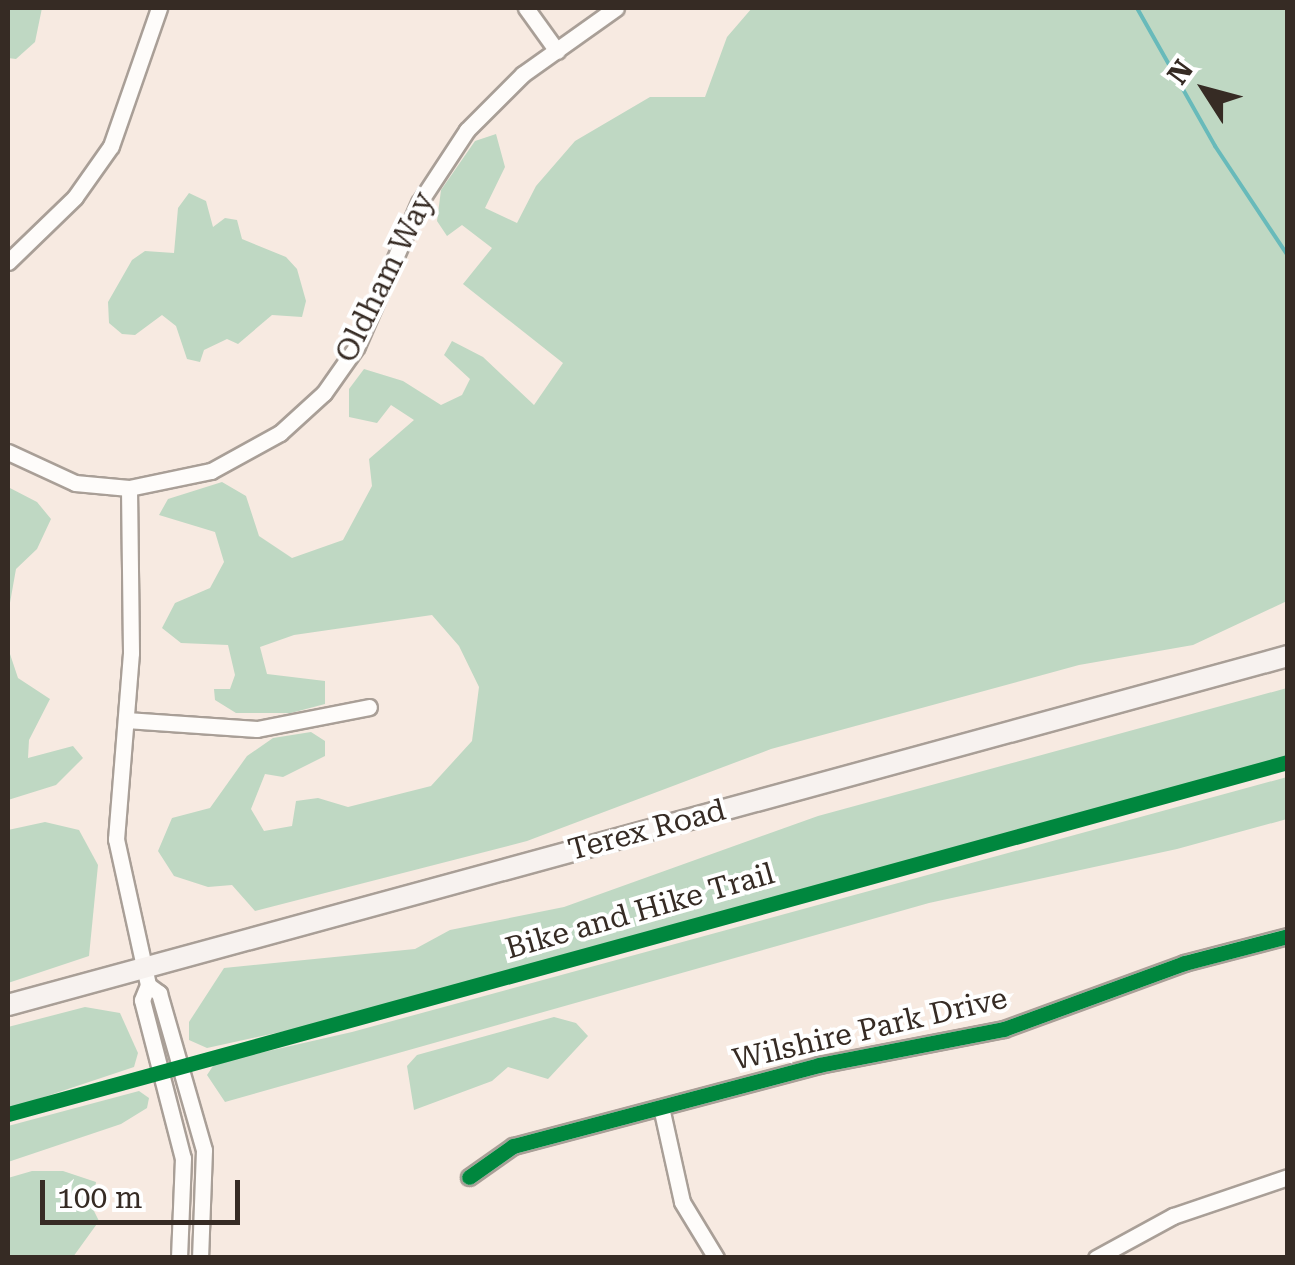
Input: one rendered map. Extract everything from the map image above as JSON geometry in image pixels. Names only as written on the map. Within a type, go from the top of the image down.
[{"type":"main road","name":"Terex Road","points":[[8,1005],[145,976],[1288,656]]},
{"type":"street","points":[[8,262],[75,197],[111,146],[159,8]]},
{"type":"street","points":[[526,8],[557,50]]},
{"type":"street","name":"Oldham Way","points":[[8,452],[76,483],[129,488],[232,462],[280,433],[324,393],[357,346],[434,178],[488,107],[616,8]]},
{"type":"street","points":[[129,488],[126,720],[116,840],[145,976],[142,1000],[179,1133],[185,1222],[179,1258]]},
{"type":"street","points":[[126,720],[197,730],[257,729],[369,707]]},
{"type":"street","name":"Wilshire Park Drive","points":[[468,1178],[514,1146],[818,1065],[992,1032],[1184,962],[1288,936]]},
{"type":"street","points":[[145,976],[159,993],[199,1128],[205,1224],[200,1258]]},
{"type":"street","points":[[662,1107],[682,1202],[716,1258]]},
{"type":"street","points":[[179,1133],[199,1128]]},
{"type":"street","points":[[1096,1258],[1173,1216],[1288,1177]]},
{"type":"street","points":[[185,1222],[205,1224]]},
{"type":"green space","points":[[8,8],[42,8],[35,42],[16,59],[8,58]]},
{"type":"green space","points":[[752,8],[1287,8],[1287,601],[1193,645],[1079,665],[771,749],[527,841],[255,911],[232,885],[208,887],[174,876],[158,851],[172,818],[210,808],[247,756],[273,738],[311,732],[325,741],[325,756],[283,777],[265,774],[251,809],[264,831],[292,826],[296,801],[318,798],[348,807],[431,786],[472,741],[479,687],[459,646],[432,615],[294,635],[260,647],[267,674],[325,681],[325,704],[291,713],[236,713],[215,700],[214,689],[230,689],[235,675],[228,645],[181,643],[162,628],[175,603],[210,588],[224,562],[215,532],[159,515],[168,499],[222,482],[246,496],[259,536],[292,558],[343,540],[372,486],[369,459],[414,420],[391,405],[377,423],[349,417],[349,389],[364,369],[403,381],[441,405],[462,395],[470,379],[444,355],[452,341],[483,357],[534,405],[563,363],[463,284],[492,248],[462,225],[447,236],[437,221],[441,190],[475,141],[496,134],[505,167],[485,208],[517,223],[536,186],[575,141],[650,97],[705,97],[727,37]]},
{"type":"green space","points":[[189,193],[206,201],[213,227],[225,218],[237,220],[242,239],[286,257],[297,269],[306,301],[302,317],[272,315],[238,344],[227,339],[204,350],[200,362],[187,359],[176,326],[162,315],[135,335],[122,334],[109,323],[108,302],[132,260],[145,251],[174,253],[178,208]]},
{"type":"green space","points":[[8,487],[37,502],[51,519],[37,549],[16,569],[8,614]]},
{"type":"green space","points":[[8,648],[18,678],[50,699],[29,740],[28,758],[73,746],[83,758],[56,785],[8,800]]},
{"type":"green space","points":[[1287,688],[1287,757],[322,1023],[207,1048],[189,1040],[189,1022],[224,968],[415,949],[450,930],[564,907],[818,816]]},
{"type":"green space","points":[[1287,777],[1287,819],[1177,849],[929,903],[225,1102],[207,1075],[215,1063],[352,1032]]},
{"type":"green space","points":[[45,822],[79,830],[98,865],[89,956],[8,983],[8,830]]},
{"type":"green space","points":[[85,1007],[120,1013],[138,1053],[134,1067],[8,1109],[8,1027]]},
{"type":"green space","points":[[554,1017],[576,1023],[588,1036],[548,1079],[508,1067],[492,1081],[414,1110],[407,1066],[417,1055]]},
{"type":"green space","points":[[139,1091],[149,1098],[147,1108],[121,1124],[8,1162],[8,1126]]},
{"type":"green space","points":[[32,1171],[63,1171],[96,1182],[92,1207],[99,1221],[73,1257],[8,1257],[8,1178]]},
{"type":"waterway","points":[[1137,8],[1215,146],[1288,256]]},
{"type":"cycle path","name":"Bike and Hike Trail","points":[[8,1114],[1288,762]]},
{"type":"cycle path","points":[[469,1177],[513,1146],[819,1065],[1004,1029],[1184,963],[1288,936]]}]
